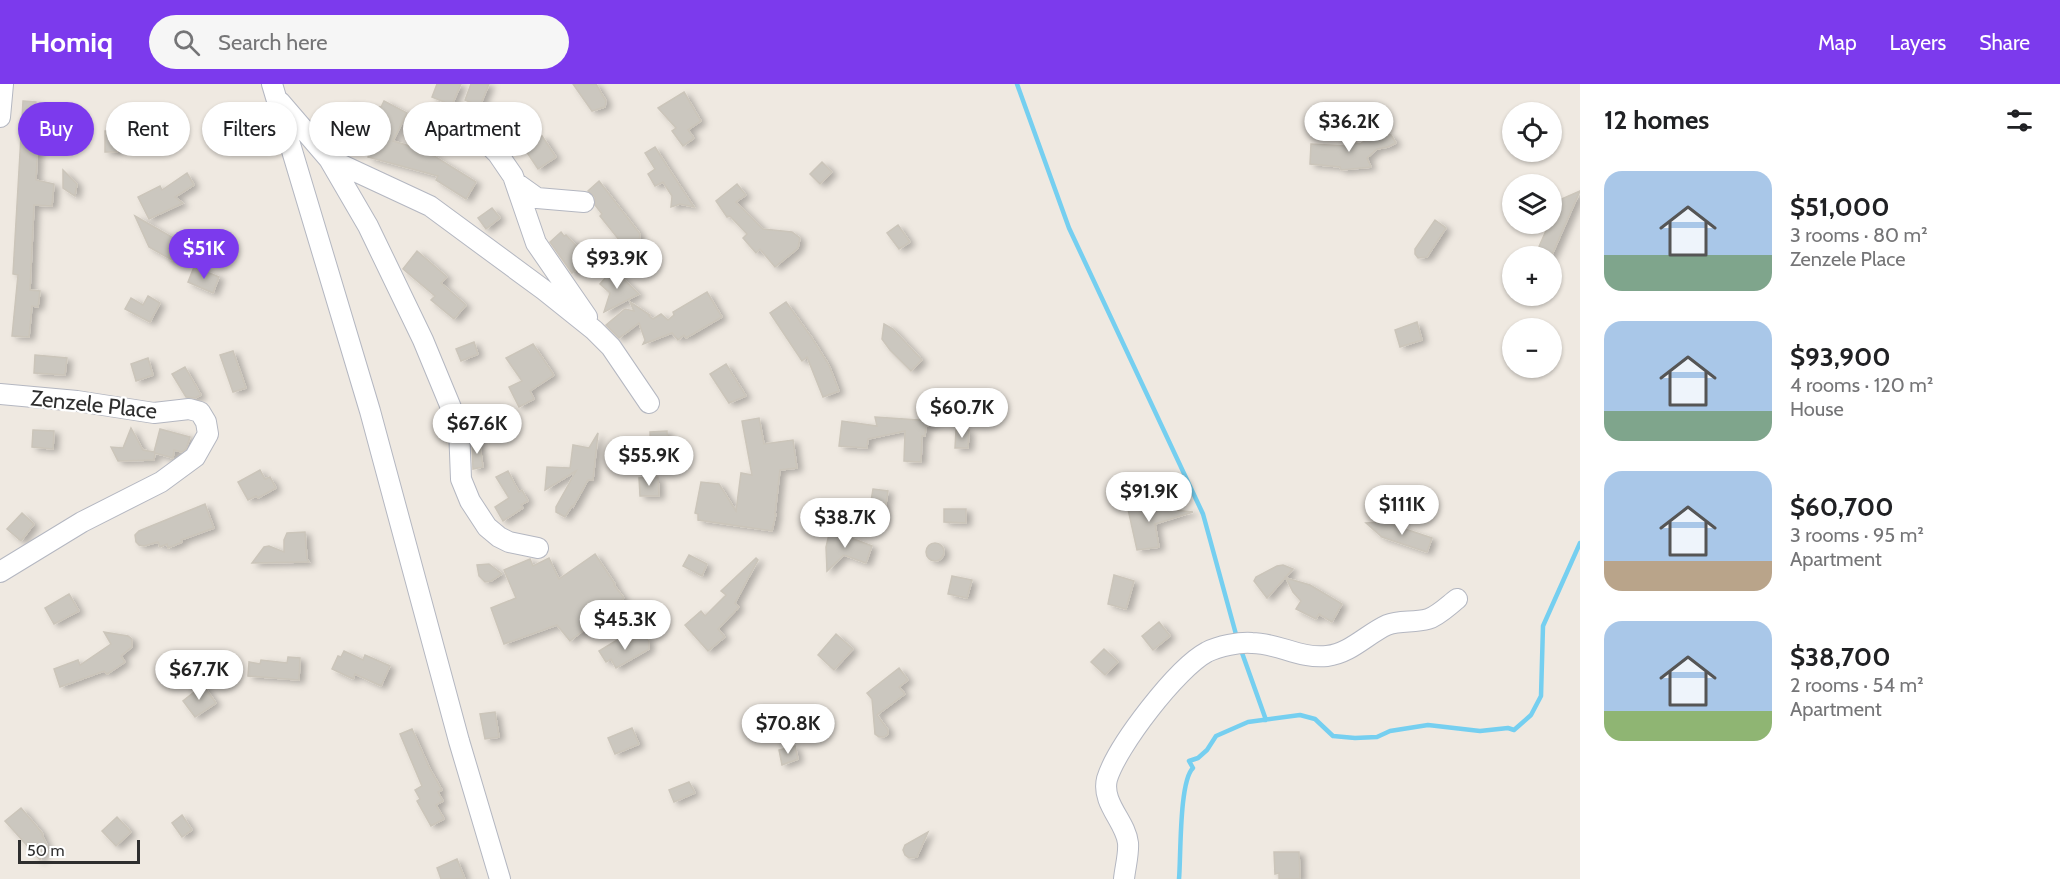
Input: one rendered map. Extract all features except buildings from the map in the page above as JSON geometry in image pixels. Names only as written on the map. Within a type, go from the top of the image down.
[{"type":"street","points":[[0,117],[3,84]]},
{"type":"street","points":[[274,90],[329,159],[368,226],[423,340],[459,427],[461,479],[470,501],[487,527],[499,537],[509,542],[538,548]]},
{"type":"street","points":[[274,90],[370,411],[459,741],[500,879]]},
{"type":"street","points":[[499,156],[516,183],[536,243],[581,307],[594,330]]},
{"type":"street","points":[[329,159],[430,206],[594,330],[619,356],[649,403]]},
{"type":"street","points":[[516,183],[537,198],[584,202]]},
{"type":"street","name":"Zenzele Place","points":[[0,394],[77,401],[154,413],[189,410],[200,412],[206,422],[208,434],[195,457],[161,482],[81,522],[0,572]]},
{"type":"street","points":[[1124,879],[1128,842],[1108,797],[1107,780],[1117,758],[1150,708],[1194,661],[1209,651],[1250,642],[1303,656],[1328,656],[1346,651],[1388,625],[1431,618],[1457,599]]},
{"type":"waterway","points":[[1017,84],[1069,228],[1203,514],[1237,638]]},
{"type":"waterway","points":[[1179,879],[1183,803],[1188,776],[1193,768],[1189,761],[1198,758],[1207,750],[1216,736],[1248,722],[1300,715],[1315,719],[1333,736],[1355,738],[1377,737],[1390,731],[1428,725],[1480,731],[1508,728],[1514,730],[1531,715],[1541,696],[1543,626],[1580,543]]},
{"type":"waterway","points":[[1241,650],[1266,720]]}]
